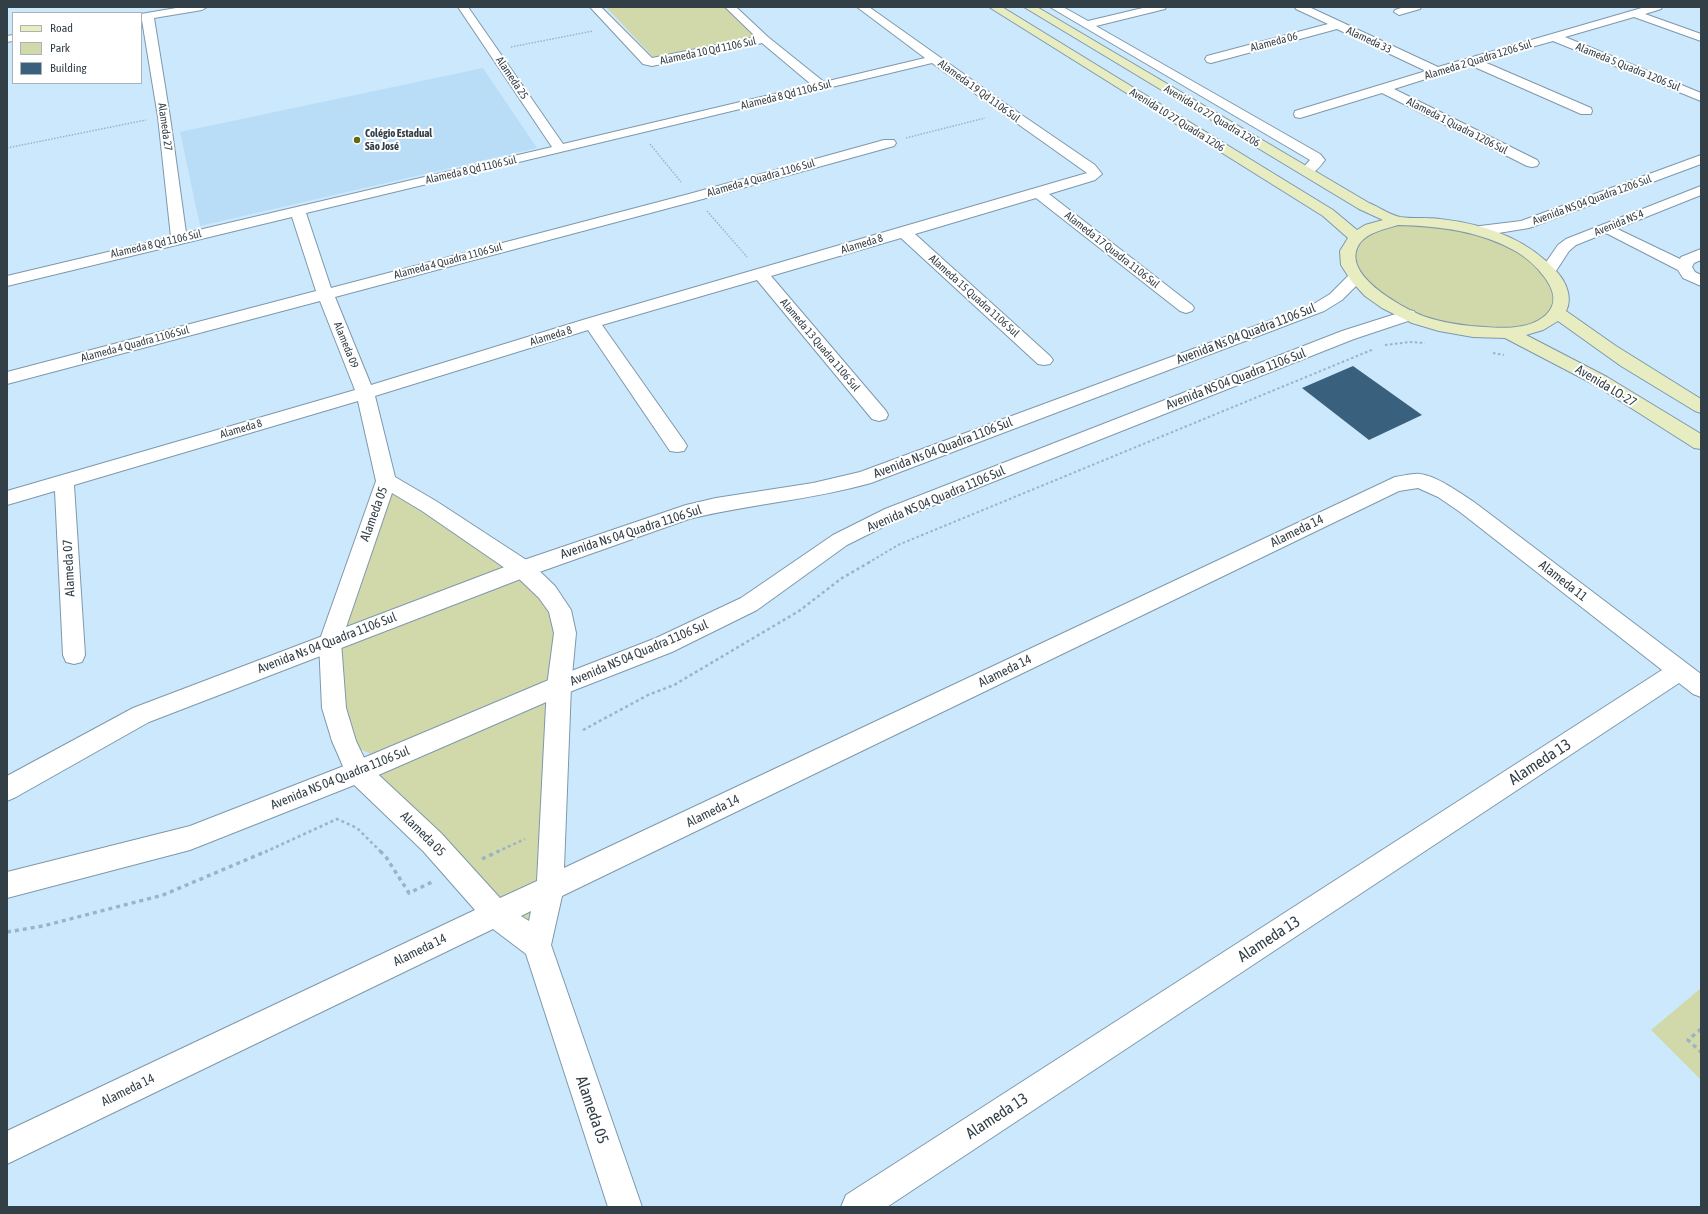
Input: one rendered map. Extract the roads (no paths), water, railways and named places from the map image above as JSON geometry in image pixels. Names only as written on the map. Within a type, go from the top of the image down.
[{"type":"main road","name":"Avenida L0 27 Quadra 1206","points":[[994,7],[1328,213],[1356,237]]},
{"type":"main road","name":"Avenida Lo 27 Quadra 1206","points":[[1029,7],[1364,206],[1398,221]]},
{"type":"main road","points":[[1398,221],[1451,224],[1480,231],[1519,248],[1536,259],[1548,271],[1558,285],[1561,300],[1557,312],[1544,323],[1525,330],[1509,333],[1469,332],[1438,326],[1408,315],[1386,304],[1368,291],[1355,278],[1349,266],[1347,255],[1350,245],[1356,237],[1381,224],[1398,221]]},
{"type":"main road","points":[[1557,312],[1592,339],[1632,366],[1701,406]]},
{"type":"main road","name":"Avenida LO-27","points":[[1509,333],[1601,381],[1701,443]]},
{"type":"street","points":[[144,17],[202,7]]},
{"type":"street","name":"Alameda 25","points":[[463,7],[560,149]]},
{"type":"street","name":"Alameda 10 Qd 1106 Sul","points":[[595,7],[647,61],[652,62],[764,39]]},
{"type":"street","points":[[730,7],[764,39],[822,87]]},
{"type":"street","name":"Alameda 19 Qd 1106 Sul","points":[[862,7],[1008,112],[1090,168],[1095,174]]},
{"type":"street","points":[[1055,7],[1315,157],[1318,160],[1306,172]]},
{"type":"street","points":[[1086,25],[1161,7]]},
{"type":"street","name":"Alameda 33","points":[[1300,7],[1438,72]]},
{"type":"street","points":[[1399,12],[1416,7]]},
{"type":"street","name":"Alameda 2 Quadra 1206 Sul","points":[[1300,114],[1471,61],[1657,7]]},
{"type":"street","points":[[1635,14],[1701,38]]},
{"type":"street","name":"Alameda 27","points":[[144,17],[164,117],[179,238]]},
{"type":"street","name":"Alameda 06","points":[[1210,59],[1338,26]]},
{"type":"street","name":"Alameda 5 Quadra 1206 Sul","points":[[1554,37],[1701,97]]},
{"type":"street","points":[[1097,48],[1117,42]]},
{"type":"street","points":[[1123,63],[1142,57]]},
{"type":"street","name":"Alameda 8 Qd 1106 Sul","points":[[7,281],[179,238],[298,212],[934,59]]},
{"type":"street","points":[[1471,61],[1586,110]]},
{"type":"street","name":"Alameda 1 Quadra 1206 Sul","points":[[1382,88],[1532,163]]},
{"type":"street","name":"Alameda 4 Quadra 1106 Sul","points":[[7,378],[694,197],[889,143]]},
{"type":"street","name":"Avenida NS 04 Quadra 1206 Sul","points":[[1480,231],[1534,221],[1701,159]]},
{"type":"street","name":"Alameda 8","points":[[7,498],[1038,193],[1090,177],[1095,174]]},
{"type":"street","name":"Avenida NS 4","points":[[1548,271],[1563,248],[1571,242],[1701,190]]},
{"type":"street","name":"Alameda 17 Quadra 1106 Sul","points":[[1038,193],[1186,308]]},
{"type":"street","name":"Alameda 09","points":[[298,212],[325,293],[365,393],[386,481]]},
{"type":"street","points":[[1607,228],[1684,267],[1689,275],[1701,281]]},
{"type":"street","name":"Alameda 15 Quadra 1106 Sul","points":[[904,232],[1044,360]]},
{"type":"street","points":[[1684,267],[1687,260],[1701,254]]},
{"type":"street","name":"Alameda 13 Quadra 1106 Sul","points":[[761,274],[879,415]]},
{"type":"street","name":"Avenida Ns 04 Quadra 1106 Sul","points":[[7,789],[141,715],[330,642],[523,569],[686,512],[716,505],[813,490],[864,478],[1318,308],[1336,297],[1355,278]]},
{"type":"street","name":"Avenida NS 04 Quadra 1106 Sul","points":[[7,885],[190,838],[358,772],[559,686],[664,645],[749,604],[840,540],[892,514],[1348,335],[1408,315]]},
{"type":"street","points":[[592,324],[677,446]]},
{"type":"street","name":"Alameda 07","points":[[64,481],[74,655]]},
{"type":"street","name":"Alameda 05","points":[[537,945],[495,913],[432,842],[358,772],[344,741],[334,708],[330,642],[386,481],[429,506],[523,569],[547,592],[560,610],[565,633],[559,686],[550,889],[537,945],[625,1207]]},
{"type":"street","name":"Alameda 11","points":[[1420,481],[1445,492],[1467,507],[1701,687]]},
{"type":"street","name":"Alameda 14","points":[[7,1148],[495,913],[550,889],[1395,484],[1420,481]]},
{"type":"street","name":"Alameda 13","points":[[858,1207],[1679,671]]},
{"type":"place","name":"Colégio Estadual São José","points":[[357,140]]}]
